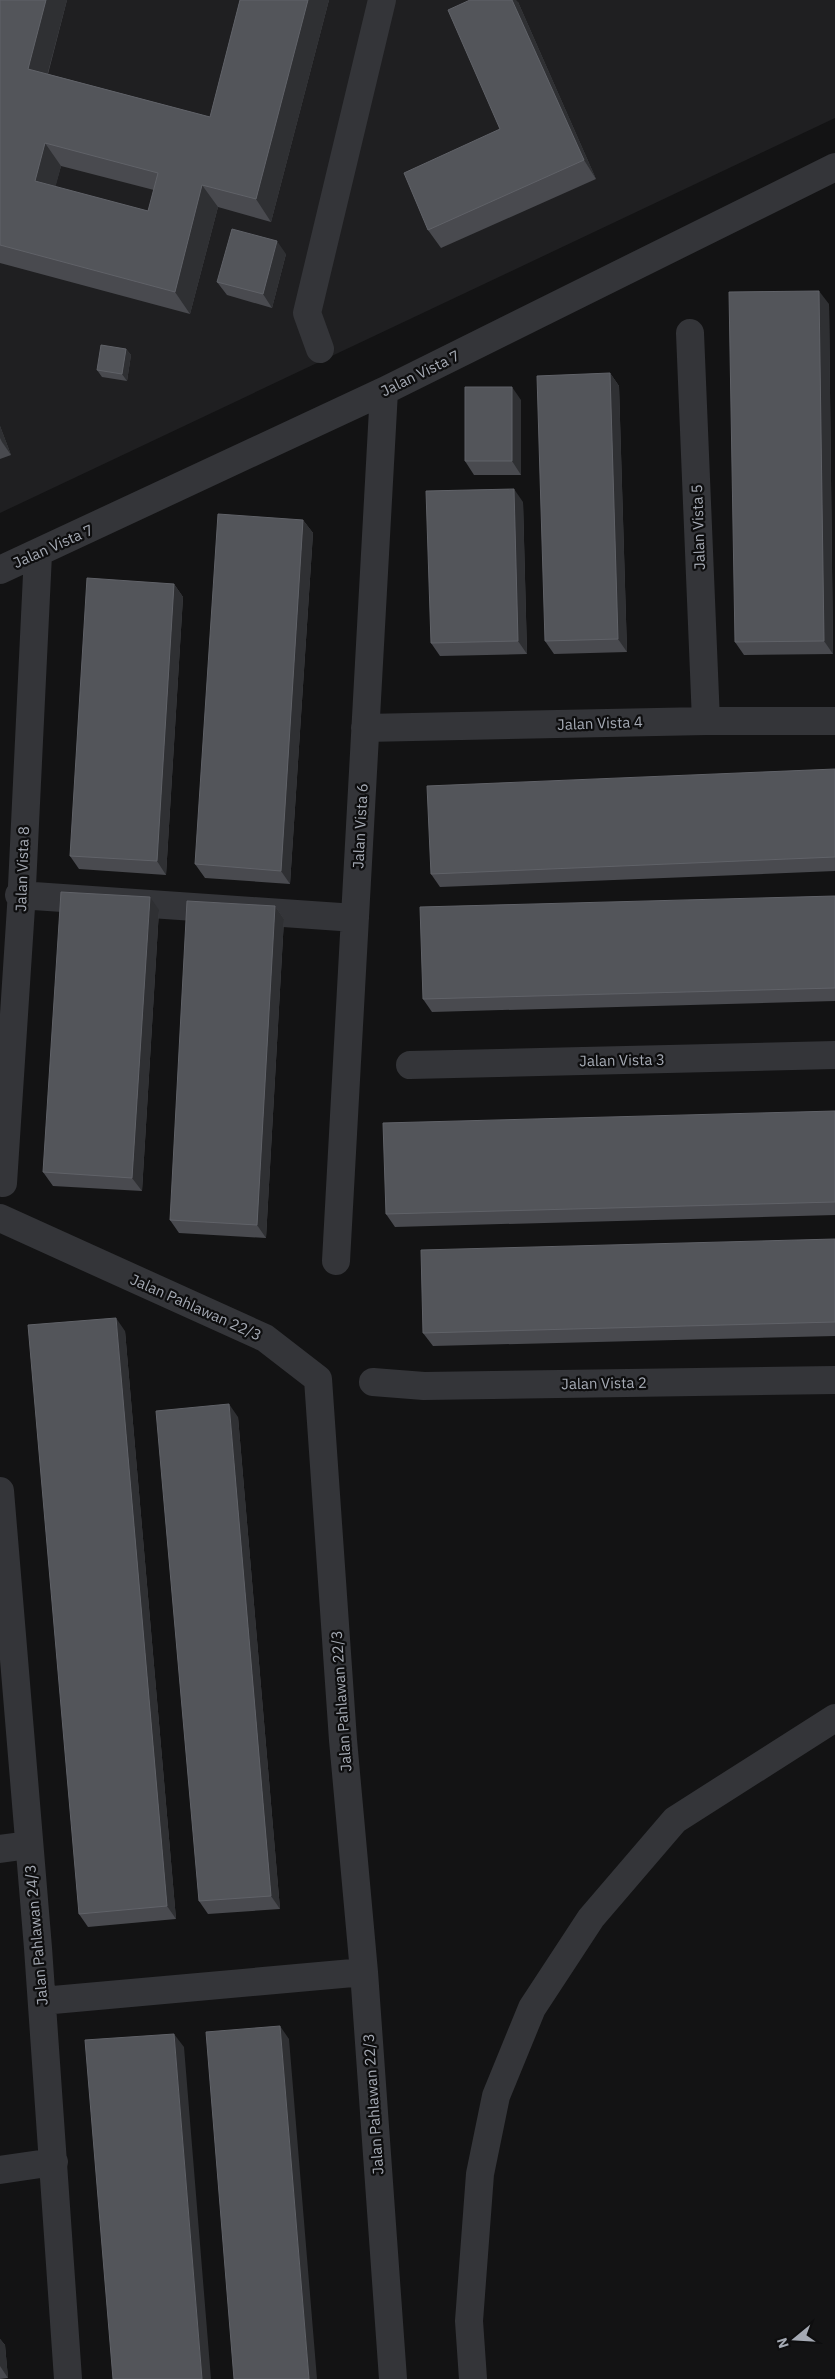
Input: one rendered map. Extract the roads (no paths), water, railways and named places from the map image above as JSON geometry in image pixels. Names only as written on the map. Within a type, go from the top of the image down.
[{"type":"street","points":[[320,349],[307,314],[382,0]]},
{"type":"street","name":"Jalan Vista 7","points":[[0,570],[38,554],[384,391],[835,167]]},
{"type":"street","name":"Jalan Vista 5","points":[[690,333],[706,721]]},
{"type":"street","name":"Jalan Vista 6","points":[[336,1261],[384,391]]},
{"type":"street","name":"Jalan Vista 8","points":[[3,1183],[13,906],[38,554]]},
{"type":"street","name":"Jalan Vista 4","points":[[366,728],[706,721],[835,721]]},
{"type":"street","points":[[13,906],[355,918]]},
{"type":"street","name":"Jalan Vista 3","points":[[410,1065],[835,1055]]},
{"type":"street","name":"Jalan Pahlawan 22/3","points":[[0,1218],[265,1338],[318,1379],[343,1740],[364,1972],[393,2379]]},
{"type":"street","name":"Jalan Vista 2","points":[[372,1382],[424,1386],[835,1380]]},
{"type":"street","name":"Jalan Pahlawan 24/3","points":[[0,1491],[42,2001],[68,2379]]},
{"type":"street","points":[[473,2379],[469,2321],[480,2174],[496,2096],[532,2008],[591,1918],[675,1820],[835,1718]]},
{"type":"street","points":[[0,1849],[29,1845]]},
{"type":"street","points":[[42,2001],[364,1972]]},
{"type":"street","points":[[0,2170],[54,2162]]}]
